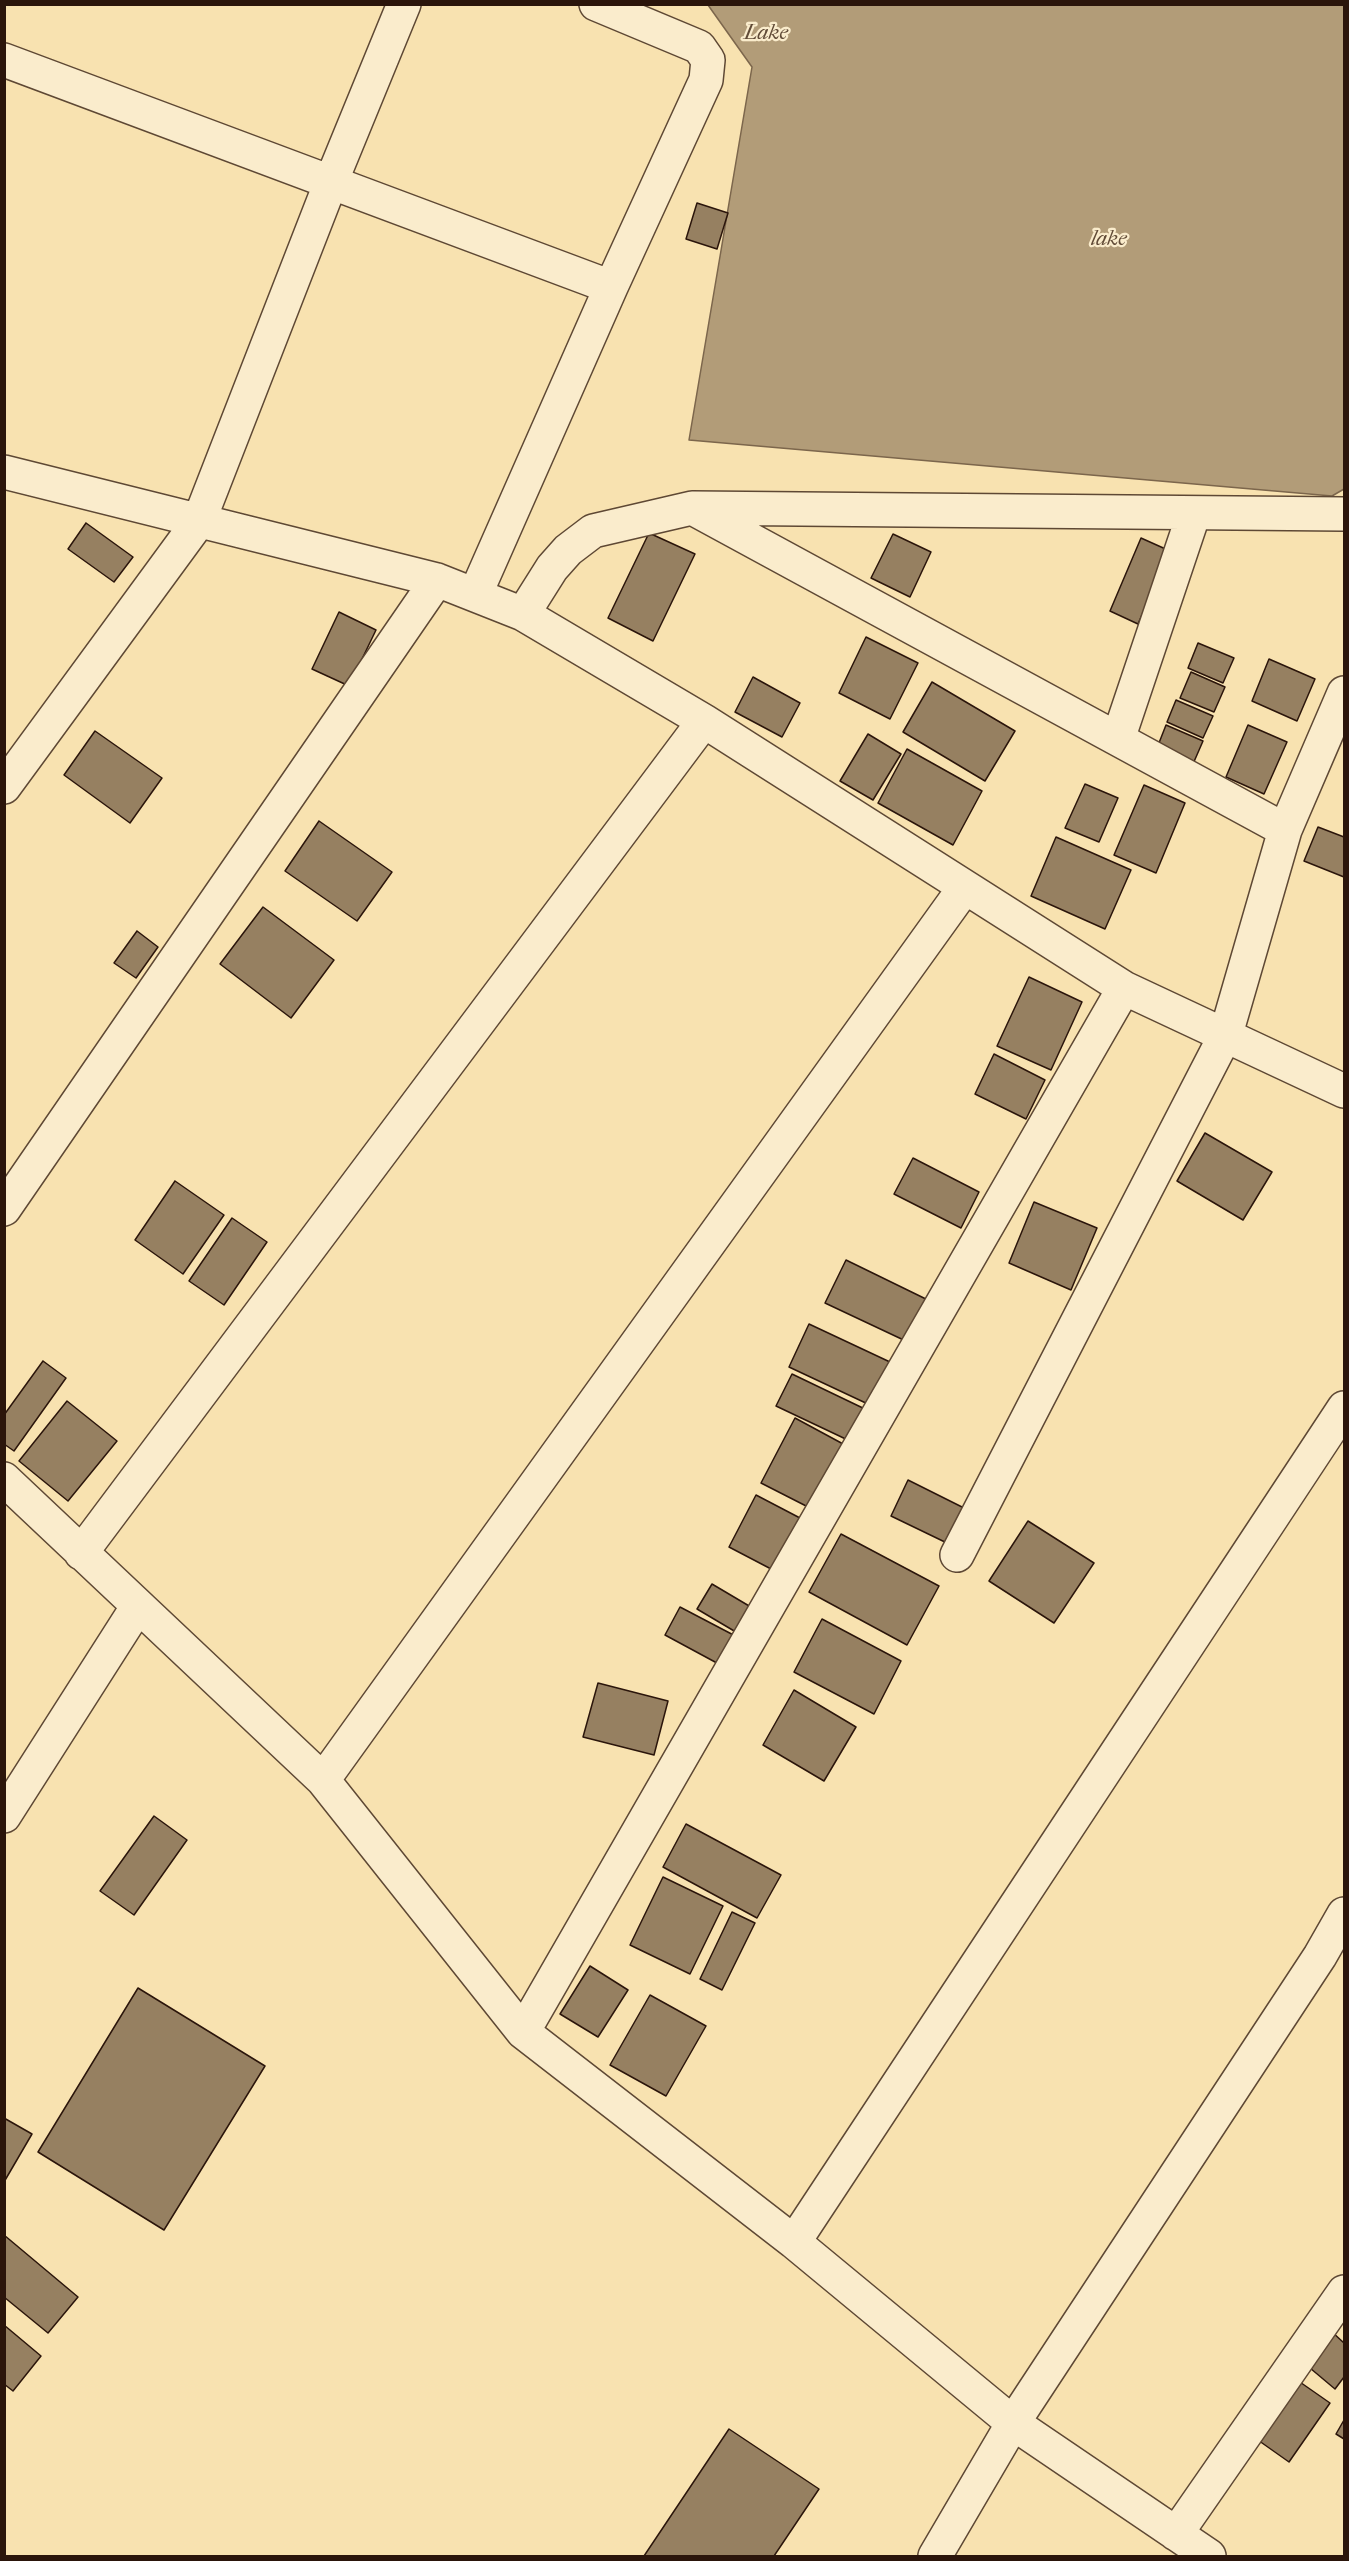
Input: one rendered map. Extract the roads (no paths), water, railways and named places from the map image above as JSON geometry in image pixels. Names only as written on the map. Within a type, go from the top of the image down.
[{"type":"street","points":[[4,787],[199,521],[331,182],[404,4]]},
{"type":"street","points":[[475,595],[610,287],[706,80],[708,60],[699,47],[596,4]]},
{"type":"street","points":[[4,60],[610,287]]},
{"type":"street","points":[[4,472],[437,580],[523,614],[704,721],[1124,988],[1344,1091]]},
{"type":"street","points":[[523,614],[552,568],[568,550],[593,531],[692,508],[1344,514]]},
{"type":"street","points":[[692,508],[1285,830]]},
{"type":"street","points":[[1118,739],[1194,513]]},
{"type":"street","points":[[4,1209],[437,580]]},
{"type":"street","points":[[957,1556],[1226,1034],[1285,830],[1344,693]]},
{"type":"street","points":[[81,1553],[704,721]]},
{"type":"street","points":[[323,1780],[964,887]]},
{"type":"street","points":[[523,2032],[1124,988]]},
{"type":"street","points":[[794,2242],[1344,1408]]},
{"type":"street","points":[[4,1479],[323,1780],[523,2032],[794,2242],[1013,2423],[1209,2556]]},
{"type":"street","points":[[4,1816],[138,1606]]},
{"type":"street","points":[[935,2556],[1013,2423],[1314,1966],[1344,1914]]},
{"type":"street","points":[[1176,2534],[1344,2292]]},
{"type":"water","name":"lake","points":[[708,5],[1344,5],[1344,489],[1332,496],[689,440],[752,67]]},
{"type":"water label","name":"Lake","points":[[766,34]]}]
